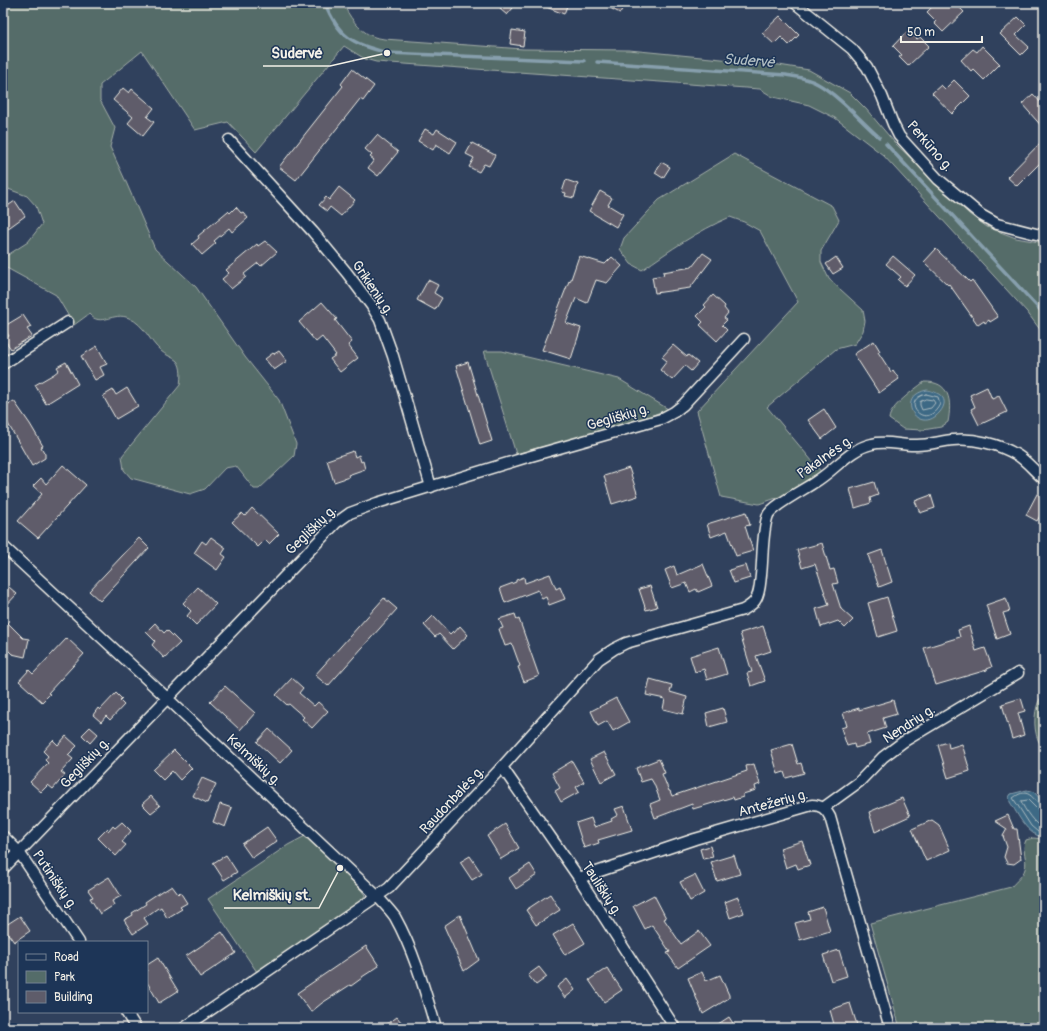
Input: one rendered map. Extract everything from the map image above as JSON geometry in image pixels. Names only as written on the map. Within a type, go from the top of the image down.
[{"type":"street","name":"Perkūno g.","points":[[795,3],[852,49],[860,58],[867,67],[882,96],[893,124],[900,136],[938,179],[981,215],[997,224],[1044,236]]},
{"type":"street","name":"Grikienių g.","points":[[229,140],[342,267],[371,305],[380,320],[393,356],[431,488]]},
{"type":"street","points":[[3,364],[68,322]]},
{"type":"street","name":"Gegliškių g.","points":[[3,869],[336,523],[350,513],[362,508],[431,488],[524,458],[661,419],[683,405],[744,339]]},
{"type":"street","name":"Pakalnės g.","points":[[743,610],[751,606],[760,589],[765,531],[769,514],[778,505],[821,478],[842,460],[871,444],[886,442],[915,445],[932,444],[952,440],[974,441],[1001,447],[1018,456],[1044,479]]},
{"type":"street","name":"Kelmiškių g.","points":[[3,546],[377,896],[394,916],[406,941],[436,1028]]},
{"type":"street","name":"Raudonbalės g.","points":[[184,1028],[377,896],[395,882],[502,767],[599,659],[626,643],[743,610]]},
{"type":"street","name":"Nendrių g.","points":[[823,808],[859,782],[883,758],[903,742],[1018,673]]},
{"type":"street","name":"Tauliškių g.","points":[[502,767],[579,878],[675,1028]]},
{"type":"street","name":"Antežerių g.","points":[[579,878],[695,839],[812,805],[817,805],[827,811],[830,817],[890,1028]]},
{"type":"street","name":"Putiniškių g.","points":[[3,836],[19,852],[78,941]]},
{"type":"street","points":[[127,1013],[136,1028]]},
{"type":"green space","points":[[3,3],[343,3],[358,27],[367,34],[384,39],[523,49],[629,50],[773,64],[809,70],[850,93],[895,143],[969,214],[987,227],[1016,238],[1044,243],[1044,335],[1027,312],[883,155],[835,118],[809,105],[773,97],[760,89],[376,62],[365,59],[344,46],[256,152],[228,122],[195,130],[142,51],[100,85],[100,100],[115,128],[110,147],[155,249],[196,287],[245,357],[279,400],[296,444],[294,456],[259,489],[254,489],[236,466],[225,468],[205,489],[190,494],[131,478],[124,470],[122,456],[180,385],[180,366],[177,361],[157,347],[143,329],[129,318],[118,316],[98,320],[89,314],[74,325],[56,295],[3,266],[3,258],[28,242],[42,224],[36,206],[27,196],[3,187]]},
{"type":"green space","points":[[734,154],[832,206],[839,220],[821,251],[821,262],[829,279],[863,310],[865,321],[863,331],[855,344],[836,349],[767,407],[823,474],[785,495],[759,504],[721,497],[697,411],[798,302],[760,231],[744,222],[730,217],[684,241],[642,270],[631,264],[620,249],[624,238],[659,200]]},
{"type":"green space","points":[[484,351],[502,351],[619,379],[668,409],[638,421],[516,454]]},
{"type":"green space","points":[[924,382],[939,385],[947,394],[950,407],[948,422],[941,427],[923,430],[903,429],[889,419],[890,414],[903,399]]},
{"type":"green space","points":[[1044,692],[1044,749],[1036,735],[1035,723],[1039,700]]},
{"type":"green space","points":[[307,835],[365,895],[363,899],[257,972],[208,899],[288,845]]},
{"type":"green space","points":[[1033,838],[1044,839],[1044,1028],[900,1028],[870,923],[1011,887],[1024,872],[1026,862],[1024,847],[1026,840]]},
{"type":"water","points":[[927,390],[942,396],[944,403],[940,412],[932,419],[924,420],[918,418],[913,413],[911,407],[912,400],[917,394]]},
{"type":"water","points":[[1027,790],[1034,792],[1044,803],[1044,837],[1038,836],[1028,829],[1010,802],[1009,797],[1011,794]]},
{"type":"building","points":[[505,3],[513,8],[507,15],[500,9]]},
{"type":"building","points":[[536,3],[568,3],[564,14]]},
{"type":"building","points":[[600,3],[625,3],[620,13]]},
{"type":"building","points":[[936,3],[955,3],[964,12],[943,32],[934,23],[936,21],[927,12]]},
{"type":"building","points":[[780,16],[799,35],[789,45],[781,37],[774,44],[762,33]]},
{"type":"building","points":[[1018,17],[1026,25],[1016,35],[1029,47],[1021,55],[1000,34]]},
{"type":"building","points":[[512,30],[525,32],[523,46],[510,44]]},
{"type":"building","points":[[908,30],[917,39],[920,37],[929,46],[908,66],[899,57],[902,55],[893,46]]},
{"type":"building","points":[[982,46],[1000,64],[984,80],[973,69],[971,71],[961,60],[973,49],[977,52]]},
{"type":"building","points":[[352,69],[374,86],[363,101],[360,99],[296,180],[279,167],[343,86],[341,84]]},
{"type":"building","points":[[954,80],[970,96],[952,114],[932,93],[941,85],[945,89]]},
{"type":"building","points":[[123,88],[129,93],[132,89],[154,108],[147,117],[154,122],[143,136],[128,123],[133,117],[113,100]]},
{"type":"building","points":[[1033,94],[1044,106],[1044,129],[1022,104]]},
{"type":"building","points":[[425,129],[434,134],[437,129],[457,142],[450,153],[436,144],[433,150],[418,141]]},
{"type":"building","points":[[377,135],[398,152],[378,176],[368,168],[374,160],[370,157],[372,155],[365,149]]},
{"type":"building","points":[[1044,139],[1044,159],[1017,186],[1007,177]]},
{"type":"building","points":[[472,143],[495,155],[489,166],[484,164],[479,172],[469,167],[474,158],[466,154]]},
{"type":"building","points":[[661,162],[670,167],[663,178],[655,173]]},
{"type":"building","points":[[566,180],[578,184],[574,198],[565,196],[566,193],[562,192]]},
{"type":"building","points":[[339,187],[355,200],[341,216],[330,207],[327,211],[319,205],[326,197],[329,200]]},
{"type":"building","points":[[600,191],[612,198],[608,205],[623,214],[616,227],[589,211]]},
{"type":"building","points":[[15,201],[25,216],[3,232],[3,209]]},
{"type":"building","points":[[236,207],[248,218],[232,232],[229,228],[214,241],[216,243],[202,255],[192,244],[199,238],[198,236],[228,211],[230,213]]},
{"type":"building","points":[[265,241],[277,252],[261,266],[258,263],[244,274],[246,277],[231,289],[222,279],[229,273],[226,270],[257,244],[258,246]]},
{"type":"building","points":[[936,249],[970,282],[972,280],[998,317],[990,322],[989,320],[985,323],[984,321],[978,325],[949,284],[948,285],[924,262]]},
{"type":"building","points":[[703,253],[712,259],[690,288],[655,293],[652,277],[664,275],[663,272],[692,267]]},
{"type":"building","points":[[579,256],[605,264],[612,257],[622,266],[607,283],[596,280],[587,303],[576,298],[566,323],[581,328],[571,359],[542,350]]},
{"type":"building","points":[[893,256],[915,275],[905,286],[898,280],[901,277],[886,264]]},
{"type":"building","points":[[836,257],[843,268],[833,274],[826,264]]},
{"type":"building","points":[[428,280],[438,285],[434,293],[442,298],[435,310],[417,300]]},
{"type":"building","points":[[713,295],[725,306],[724,308],[728,313],[724,318],[727,320],[722,325],[727,330],[717,341],[700,325],[703,322],[697,316],[706,307],[704,305]]},
{"type":"building","points":[[322,302],[337,319],[335,320],[352,342],[348,345],[358,358],[340,372],[330,359],[336,355],[322,337],[316,342],[299,322]]},
{"type":"building","points":[[23,315],[31,327],[27,329],[32,336],[11,349],[4,339],[9,336],[3,327]]},
{"type":"building","points":[[874,341],[880,351],[878,352],[891,372],[893,370],[899,379],[879,393],[854,354]]},
{"type":"building","points":[[673,345],[687,357],[688,355],[698,363],[691,371],[685,366],[672,380],[660,370],[667,361],[662,357]]},
{"type":"building","points":[[97,346],[107,364],[100,367],[104,375],[95,380],[81,356]]},
{"type":"building","points":[[279,351],[287,361],[274,370],[265,359],[273,353],[274,354]]},
{"type":"building","points":[[66,362],[78,384],[46,404],[35,385],[54,374],[59,370],[57,367]]},
{"type":"building","points":[[468,362],[492,441],[480,445],[456,366]]},
{"type":"building","points":[[987,387],[992,399],[999,396],[1007,412],[979,425],[971,409],[975,407],[970,395]]},
{"type":"building","points":[[127,388],[138,406],[116,419],[103,396],[113,390],[116,395]]},
{"type":"building","points":[[14,401],[43,446],[41,447],[45,454],[45,458],[32,466],[3,415],[3,407]]},
{"type":"building","points":[[824,409],[836,428],[822,439],[808,420]]},
{"type":"building","points":[[353,451],[355,457],[359,455],[361,462],[363,461],[365,469],[334,482],[327,460]]},
{"type":"building","points":[[63,465],[86,485],[38,538],[18,521],[42,494],[33,486],[41,478],[46,484]]},
{"type":"building","points":[[629,468],[638,496],[612,504],[604,476]]},
{"type":"building","points":[[874,482],[878,495],[870,498],[871,503],[855,508],[850,489]]},
{"type":"building","points":[[1037,494],[1044,498],[1044,509],[1037,521],[1026,515]]},
{"type":"building","points":[[931,495],[935,508],[920,513],[915,501]]},
{"type":"building","points":[[252,508],[279,534],[269,544],[265,540],[258,547],[232,522],[242,513],[245,516]]},
{"type":"building","points":[[746,512],[750,525],[745,526],[753,551],[736,556],[727,531],[711,537],[707,524]]},
{"type":"building","points":[[211,537],[226,548],[222,554],[226,557],[217,570],[194,553],[202,541],[206,544]]},
{"type":"building","points":[[139,538],[149,548],[100,601],[89,591]]},
{"type":"building","points":[[822,543],[830,570],[834,569],[838,583],[833,584],[841,609],[853,620],[845,628],[838,621],[821,627],[816,609],[829,605],[815,564],[802,568],[797,550]]},
{"type":"building","points":[[882,550],[892,582],[879,587],[868,555]]},
{"type":"building","points":[[703,564],[712,586],[698,592],[696,589],[690,592],[686,583],[672,588],[665,570],[674,566],[677,575]]},
{"type":"building","points":[[746,565],[750,578],[734,583],[729,570]]},
{"type":"building","points":[[550,574],[556,589],[560,587],[565,599],[549,605],[546,597],[542,599],[538,590],[505,603],[500,588],[516,582],[516,580],[524,577],[525,583]]},
{"type":"building","points":[[650,586],[657,607],[646,610],[639,589]]},
{"type":"building","points":[[9,587],[17,594],[3,609],[3,594]]},
{"type":"building","points":[[198,587],[216,604],[196,625],[187,616],[191,611],[183,603]]},
{"type":"building","points":[[887,597],[897,631],[878,637],[868,603]]},
{"type":"building","points":[[384,598],[397,609],[328,686],[315,675]]},
{"type":"building","points":[[1006,598],[1010,611],[1003,613],[1010,634],[997,639],[986,605]]},
{"type":"building","points":[[515,614],[517,620],[519,619],[539,676],[524,682],[518,667],[520,666],[512,644],[505,646],[499,629],[503,628],[499,619]]},
{"type":"building","points":[[433,616],[450,634],[453,631],[454,633],[460,626],[468,635],[453,649],[439,634],[435,637],[424,625]]},
{"type":"building","points":[[3,618],[23,638],[29,639],[25,657],[12,654],[3,645]]},
{"type":"building","points":[[155,623],[164,633],[167,630],[180,643],[164,658],[152,645],[155,641],[146,632]]},
{"type":"building","points":[[763,626],[771,651],[756,656],[765,681],[751,686],[747,673],[752,672],[740,633]]},
{"type":"building","points":[[969,626],[976,651],[985,648],[992,667],[987,670],[936,685],[924,648],[960,637],[958,630]]},
{"type":"building","points":[[67,638],[84,654],[48,693],[50,694],[42,702],[19,681],[29,670],[33,674]]},
{"type":"building","points":[[719,647],[727,674],[707,680],[704,669],[695,672],[690,656]]},
{"type":"building","points":[[292,678],[303,688],[299,693],[314,706],[318,702],[328,711],[312,728],[302,719],[304,717],[276,695]]},
{"type":"building","points":[[650,679],[672,685],[670,692],[687,697],[683,714],[663,709],[665,699],[646,695]]},
{"type":"building","points":[[225,686],[255,713],[240,730],[210,702]]},
{"type":"building","points":[[116,693],[122,699],[120,701],[124,705],[110,720],[106,716],[101,722],[93,715],[98,708],[100,710]]},
{"type":"building","points":[[616,698],[629,722],[613,731],[607,721],[598,726],[591,711]]},
{"type":"building","points":[[1021,698],[1025,711],[1018,713],[1024,735],[1012,739],[1002,704]]},
{"type":"building","points":[[893,700],[897,714],[883,718],[886,728],[867,734],[870,744],[855,748],[854,744],[847,746],[841,728],[847,726],[843,713]]},
{"type":"building","points":[[723,708],[727,722],[709,727],[706,713]]},
{"type":"building","points":[[90,727],[98,734],[90,743],[82,735]]},
{"type":"building","points":[[269,729],[292,750],[280,763],[257,742]]},
{"type":"building","points":[[66,736],[77,746],[68,755],[73,759],[61,772],[65,775],[53,789],[48,785],[41,792],[30,782],[48,763],[45,760],[48,756],[43,751],[53,740],[58,745]]},
{"type":"building","points":[[948,742],[949,748],[962,744],[970,771],[948,778],[938,745]]},
{"type":"building","points":[[792,744],[798,764],[801,763],[804,773],[786,778],[784,772],[778,774],[771,750]]},
{"type":"building","points":[[174,750],[192,768],[180,780],[172,771],[163,780],[153,770]]},
{"type":"building","points":[[604,752],[616,774],[601,782],[590,759]]},
{"type":"building","points":[[659,759],[665,773],[662,774],[672,796],[747,771],[746,766],[754,764],[760,784],[755,786],[756,790],[743,794],[743,797],[734,800],[733,797],[693,809],[692,804],[655,818],[650,804],[660,800],[654,784],[651,779],[641,782],[636,768]]},
{"type":"building","points":[[572,761],[584,782],[576,787],[579,792],[561,802],[555,791],[560,788],[552,773]]},
{"type":"building","points":[[202,778],[216,784],[207,803],[193,796]]},
{"type":"building","points":[[151,796],[160,806],[151,813],[142,804]]},
{"type":"building","points":[[902,798],[910,816],[875,832],[869,812]]},
{"type":"building","points":[[220,804],[232,808],[225,827],[213,822]]},
{"type":"building","points":[[624,806],[632,830],[598,840],[599,843],[584,848],[576,823],[591,818],[594,827],[612,821],[611,819],[618,815],[615,809]]},
{"type":"building","points":[[1008,815],[1014,829],[1017,829],[1021,859],[1014,864],[1007,863],[1004,857],[1007,847],[1003,836],[1007,829],[995,821]]},
{"type":"building","points":[[932,820],[939,825],[950,850],[926,861],[912,829]]},
{"type":"building","points":[[122,822],[131,831],[122,842],[126,845],[116,856],[98,838],[107,829],[109,831],[113,826],[115,828]]},
{"type":"building","points":[[505,824],[519,848],[501,859],[487,836]]},
{"type":"building","points":[[267,827],[277,841],[252,858],[242,844]]},
{"type":"building","points":[[802,841],[810,865],[798,869],[796,864],[786,868],[780,848]]},
{"type":"building","points":[[710,846],[713,857],[703,859],[700,849]]},
{"type":"building","points":[[226,855],[237,872],[224,880],[213,863]]},
{"type":"building","points":[[734,855],[740,874],[717,881],[711,862]]},
{"type":"building","points":[[470,856],[482,874],[472,880],[460,862]]},
{"type":"building","points":[[530,864],[537,875],[516,889],[509,878]]},
{"type":"building","points":[[695,875],[704,893],[690,901],[680,882]]},
{"type":"building","points":[[109,877],[121,896],[112,901],[114,905],[100,914],[90,898],[93,897],[88,890]]},
{"type":"building","points":[[172,886],[178,894],[180,892],[187,903],[180,907],[182,909],[167,918],[161,907],[158,908],[144,918],[148,924],[133,934],[124,920],[133,915],[132,913],[146,904],[145,902]]},
{"type":"building","points":[[550,894],[560,910],[536,925],[526,910]]},
{"type":"building","points":[[654,895],[666,918],[664,919],[681,944],[699,931],[710,946],[678,968],[667,953],[670,952],[652,925],[645,929],[633,906]]},
{"type":"building","points":[[738,897],[744,913],[730,918],[725,902]]},
{"type":"building","points":[[823,907],[830,931],[800,940],[795,923],[810,919],[808,912]]},
{"type":"building","points":[[460,915],[479,960],[464,971],[444,926]]},
{"type":"building","points":[[20,916],[30,931],[14,942],[3,927]]},
{"type":"building","points":[[573,923],[585,943],[565,955],[553,935]]},
{"type":"building","points":[[222,932],[236,953],[200,977],[186,956]]},
{"type":"building","points":[[366,946],[379,966],[351,986],[350,985],[322,1003],[311,1012],[297,993]]},
{"type":"building","points":[[839,950],[847,976],[831,981],[823,955]]},
{"type":"building","points":[[158,958],[178,991],[159,1003],[148,984],[148,964]]},
{"type":"building","points":[[539,967],[547,977],[536,985],[528,975]]},
{"type":"building","points":[[607,968],[622,990],[604,1002],[589,980]]},
{"type":"building","points":[[702,972],[706,981],[720,975],[729,995],[729,998],[703,1014],[688,978]]},
{"type":"building","points":[[567,979],[575,990],[565,998],[557,987]]},
{"type":"building","points":[[850,1003],[858,1028],[835,1028],[830,1010]]},
{"type":"building","points":[[397,1017],[406,1028],[382,1028]]},
{"type":"building","points":[[729,1017],[736,1028],[712,1028]]},
{"type":"waterway","name":"Sudervė","points":[[325,3],[336,24],[348,37],[365,46],[387,53],[584,61]]},
{"type":"waterway","name":"Sudervė","points":[[597,62],[786,75],[807,79],[826,89],[879,137]]},
{"type":"waterway","name":"Sudervė","points":[[886,144],[1044,314]]},
{"type":"place","name":"Sudervė","points":[[387,53]]},
{"type":"place","name":"Kelmiškių st.","points":[[340,868]]}]
